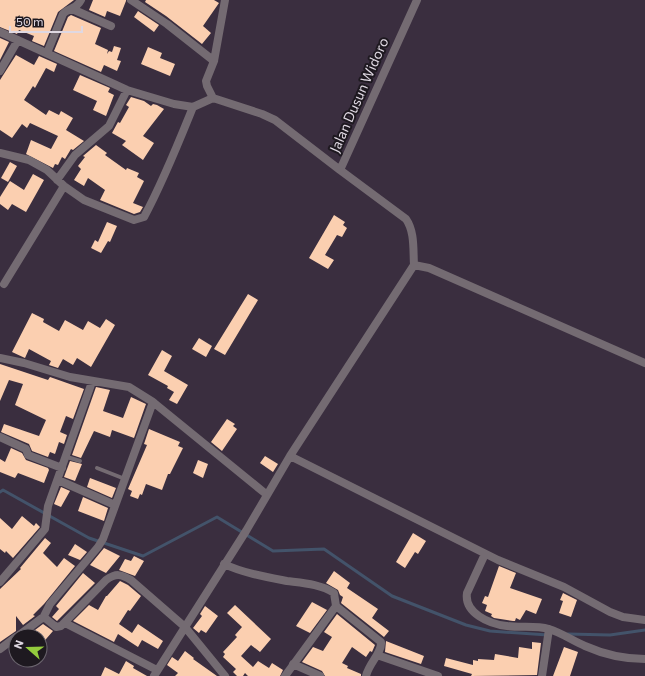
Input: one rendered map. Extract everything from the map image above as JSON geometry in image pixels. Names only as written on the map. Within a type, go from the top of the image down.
[{"type":"street","points":[[47,54],[63,14],[76,8],[81,0]]},
{"type":"street","points":[[131,0],[167,24],[214,61]]},
{"type":"street","points":[[213,98],[206,81],[214,61],[225,0]]},
{"type":"street","name":"Jalan Dusun Widoro","points":[[414,265],[412,234],[410,225],[406,219],[340,170],[416,0]]},
{"type":"street","points":[[72,9],[111,26]]},
{"type":"street","points":[[0,32],[127,90],[174,104],[193,107],[213,98],[262,114],[275,120],[340,170]]},
{"type":"street","points":[[0,71],[18,40]]},
{"type":"street","points":[[57,180],[75,155],[109,126],[127,90]]},
{"type":"street","points":[[0,153],[29,160],[47,170],[64,186],[84,200],[134,220],[144,217],[175,152],[193,107]]},
{"type":"street","points":[[4,284],[64,186]]},
{"type":"street","points":[[65,623],[155,673],[246,531],[266,494],[290,456],[414,265],[429,268],[645,363]]},
{"type":"street","points":[[0,358],[24,362],[92,382],[129,386],[153,402],[266,494]]},
{"type":"street","points":[[0,582],[45,529],[46,513],[67,457],[92,382]]},
{"type":"street","points":[[29,628],[43,618],[50,604],[103,539],[153,402]]},
{"type":"street","points":[[0,437],[26,448],[28,455],[62,468]]},
{"type":"street","points":[[290,456],[410,518],[485,554],[564,587],[610,612],[623,617],[645,620]]},
{"type":"street","points":[[58,480],[115,505]]},
{"type":"street","points":[[485,554],[467,593],[466,600],[468,607],[477,615],[492,622],[507,626],[527,626],[549,629],[587,647],[633,659],[645,659]]},
{"type":"street","points":[[224,564],[237,569],[273,578],[321,586],[334,593],[336,606],[380,640],[382,648],[371,662],[366,676]]},
{"type":"street","points":[[43,618],[56,627],[61,626],[106,580],[115,575],[121,574],[131,580],[185,627],[225,676]]},
{"type":"street","points":[[285,676],[336,606]]},
{"type":"street","points":[[542,676],[549,629]]},
{"type":"street","points":[[377,655],[438,676]]},
{"type":"street","points":[[294,664],[320,676]]},
{"type":"lane","points":[[67,457],[80,461]]},
{"type":"lane","points":[[97,468],[125,478]]},
{"type":"building","points":[[0,0],[74,0],[58,12],[44,46],[32,41],[34,36],[19,30],[17,34],[0,27]]},
{"type":"building","points":[[93,0],[126,1],[120,16],[107,11],[105,17],[89,10]]},
{"type":"building","points":[[146,0],[214,0],[219,3],[203,26],[211,33],[202,44],[145,2]]},
{"type":"building","points":[[138,11],[159,25],[154,32],[134,17]]},
{"type":"building","points":[[71,15],[101,28],[95,44],[108,50],[107,54],[109,51],[112,52],[114,46],[121,48],[117,60],[121,61],[117,71],[104,65],[101,72],[54,51],[68,17]]},
{"type":"building","points":[[0,38],[9,42],[0,60]]},
{"type":"building","points":[[148,47],[162,53],[160,58],[175,64],[170,76],[141,64]]},
{"type":"building","points":[[16,55],[34,65],[39,56],[57,64],[54,72],[46,68],[35,88],[33,86],[24,100],[46,115],[49,110],[59,115],[61,111],[73,118],[66,130],[84,141],[73,150],[71,149],[65,159],[62,157],[58,165],[55,164],[53,168],[26,154],[31,140],[51,149],[58,136],[30,123],[27,128],[22,124],[12,138],[0,130],[0,80]]},
{"type":"building","points":[[80,75],[110,88],[108,92],[114,95],[106,116],[93,110],[97,101],[73,90]]},
{"type":"building","points":[[131,97],[144,101],[151,106],[153,104],[164,109],[143,136],[154,143],[143,160],[122,145],[126,141],[112,133],[118,122],[120,123],[129,107],[126,105]]},
{"type":"building","points":[[96,145],[107,153],[105,155],[126,170],[127,168],[139,173],[137,177],[144,181],[133,203],[143,207],[140,212],[134,214],[100,200],[105,190],[88,178],[84,186],[74,180],[81,169],[78,166],[85,157],[83,156]]},
{"type":"building","points":[[10,162],[17,166],[8,182],[1,178]]},
{"type":"building","points":[[33,174],[44,180],[26,212],[12,204],[8,210],[0,204],[0,197],[10,181],[24,190]]},
{"type":"building","points":[[334,215],[345,222],[343,225],[347,228],[342,237],[337,235],[325,255],[334,260],[328,269],[309,258]]},
{"type":"building","points":[[107,222],[117,226],[110,242],[108,241],[101,253],[91,248],[95,240],[98,242]]},
{"type":"building","points":[[248,294],[258,300],[225,355],[214,349]]},
{"type":"building","points":[[32,313],[44,319],[43,322],[59,331],[65,320],[83,330],[88,321],[100,328],[106,319],[115,325],[91,367],[77,358],[73,365],[63,359],[58,368],[49,365],[51,361],[29,349],[25,358],[12,352]]},
{"type":"building","points":[[199,338],[212,346],[206,357],[192,349]]},
{"type":"building","points":[[162,350],[172,356],[164,371],[188,385],[177,404],[169,400],[174,392],[167,388],[168,386],[148,375]]},
{"type":"building","points":[[0,364],[48,380],[50,377],[84,389],[73,419],[66,416],[60,432],[67,435],[64,444],[59,442],[55,454],[50,452],[48,457],[32,451],[29,444],[1,432],[4,424],[39,436],[46,420],[15,405],[23,384],[9,380],[0,401]]},
{"type":"building","points":[[96,387],[110,390],[103,411],[123,418],[131,397],[146,404],[134,438],[112,430],[110,437],[94,431],[81,458],[72,455]]},
{"type":"building","points":[[227,419],[235,424],[233,426],[237,429],[222,451],[211,442]]},
{"type":"building","points":[[149,429],[180,442],[178,446],[183,448],[170,474],[168,474],[162,490],[146,484],[142,495],[140,494],[138,499],[130,496],[132,491],[128,489],[147,445],[144,444]]},
{"type":"building","points":[[11,448],[22,453],[26,460],[48,468],[49,470],[44,483],[18,473],[15,478],[0,472],[0,459],[5,462]]},
{"type":"building","points":[[265,456],[278,464],[273,472],[260,463]]},
{"type":"building","points":[[198,460],[208,464],[203,478],[193,473]]},
{"type":"building","points":[[70,461],[82,464],[75,481],[64,477]]},
{"type":"building","points":[[90,478],[116,488],[112,498],[87,487]]},
{"type":"building","points":[[61,487],[70,491],[61,507],[54,504]]},
{"type":"building","points":[[83,497],[108,508],[104,521],[78,511]]},
{"type":"building","points":[[22,516],[34,526],[36,523],[40,527],[13,558],[6,551],[5,553],[0,549],[0,518],[12,529]]},
{"type":"building","points":[[413,533],[426,541],[418,554],[415,552],[405,568],[396,562]]},
{"type":"building","points":[[45,538],[51,543],[43,553],[57,567],[64,558],[75,566],[33,615],[35,616],[23,625],[16,616],[16,628],[8,628],[8,636],[0,642],[0,589],[21,569],[20,568]]},
{"type":"building","points":[[75,544],[87,552],[80,560],[68,555]]},
{"type":"building","points":[[104,548],[120,556],[106,573],[90,565]]},
{"type":"building","points":[[134,556],[144,561],[135,576],[119,570],[125,559],[131,561]]},
{"type":"building","points":[[499,566],[516,573],[510,588],[542,599],[536,614],[526,610],[520,620],[516,618],[515,621],[513,621],[494,618],[491,616],[492,614],[485,611],[487,605],[482,603],[485,596],[488,597]]},
{"type":"building","points":[[334,571],[350,583],[347,588],[378,609],[372,618],[389,631],[384,637],[341,603],[343,597],[340,595],[338,590],[326,583]]},
{"type":"building","points":[[83,573],[95,583],[57,621],[52,617],[59,609],[56,606]]},
{"type":"building","points":[[120,581],[128,585],[141,596],[130,611],[128,610],[119,624],[132,633],[138,624],[163,641],[158,649],[142,640],[138,647],[118,634],[114,642],[73,621],[89,605],[98,610],[106,596]]},
{"type":"building","points":[[563,593],[577,600],[571,617],[559,613],[563,601],[560,600]]},
{"type":"building","points":[[312,602],[327,610],[310,633],[296,626]]},
{"type":"building","points":[[235,605],[271,639],[260,652],[251,645],[241,656],[253,667],[258,661],[269,668],[272,663],[283,670],[280,676],[248,676],[245,673],[243,676],[237,676],[233,672],[236,669],[223,657],[225,654],[223,652],[237,637],[235,635],[242,627],[227,613]]},
{"type":"building","points":[[205,606],[218,616],[206,633],[201,630],[199,633],[193,628],[202,616],[200,614]]},
{"type":"building","points":[[337,614],[375,645],[372,652],[370,651],[366,657],[352,647],[342,663],[348,666],[347,668],[361,674],[361,676],[325,676],[322,671],[302,662],[313,647],[323,651],[332,637],[324,632]]},
{"type":"building","points":[[43,624],[53,631],[48,637],[48,628],[38,628]]},
{"type":"building","points":[[386,641],[424,656],[421,664],[385,652]]},
{"type":"building","points":[[532,642],[541,643],[537,675],[471,676],[472,674],[444,666],[446,658],[473,665],[473,660],[494,660],[495,654],[518,658],[519,647],[532,649]]},
{"type":"building","points":[[564,647],[578,652],[570,676],[553,676]]},
{"type":"building","points":[[185,651],[194,658],[193,659],[217,676],[175,676],[178,673],[167,665],[172,657],[178,661]]},
{"type":"building","points":[[126,661],[134,666],[133,668],[147,676],[101,676],[105,667],[119,674]]},
{"type":"waterway","points":[[0,492],[3,490],[89,538],[143,556],[217,517],[273,551],[324,549],[392,596],[466,625],[490,631],[548,635]]},
{"type":"waterway","points":[[568,634],[610,635],[645,630]]}]
